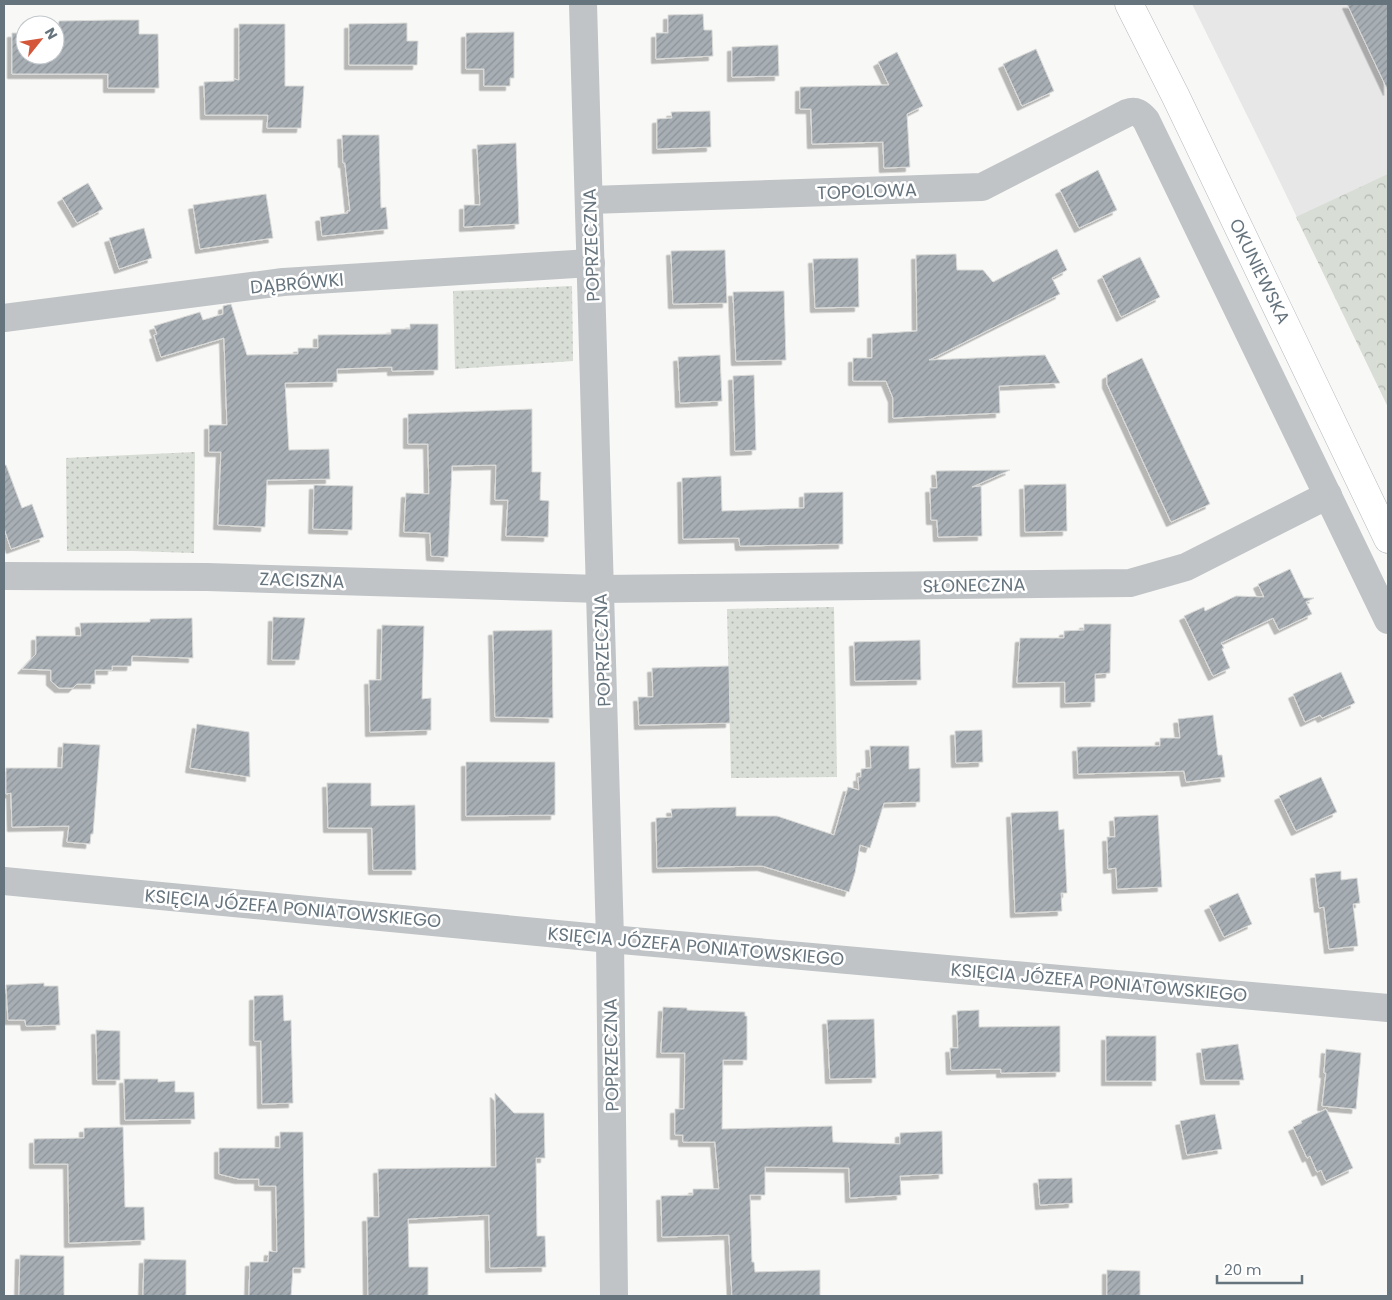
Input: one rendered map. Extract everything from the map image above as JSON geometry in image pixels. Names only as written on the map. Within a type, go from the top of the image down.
[{"type":"main road","name":"OKUNIEWSKA","points":[[1129,4],[1176,97],[1388,539]]},
{"type":"street","name":"POPRZECZNA","points":[[583,4],[592,263],[610,939],[614,1296]]},
{"type":"street","name":"OKUNIEWSKA","points":[[1127,113],[1139,112],[1146,120],[1388,620]]},
{"type":"street","name":"TOPOLOWA","points":[[590,200],[982,187],[1127,113]]},
{"type":"street","name":"DĄBRÓWKI","points":[[4,318],[283,282],[592,263]]},
{"type":"street","name":"SŁONECZNA","points":[[600,590],[1130,583],[1186,567],[1328,496]]},
{"type":"street","name":"ZACISZNA","points":[[4,576],[207,577],[600,590]]},
{"type":"street","name":"KSIĘCIA JÓZEFA PONIATOWSKIEGO","points":[[4,881],[610,939],[1388,1008]]},
{"type":"shaded area","points":[[1192,4],[1388,4],[1388,407],[1279,180]]},
{"type":"green space","points":[[1388,174],[1388,407],[1296,217]]},
{"type":"green space","points":[[572,286],[573,361],[455,369],[453,291]]},
{"type":"green space","points":[[195,452],[194,553],[67,551],[66,458]]},
{"type":"green space","points":[[834,607],[837,777],[731,778],[727,609]]},
{"type":"building","points":[[1347,4],[1388,4],[1388,91]]},
{"type":"building","points":[[703,14],[704,30],[712,30],[713,56],[656,59],[656,33],[668,33],[668,15]]},
{"type":"building","points":[[139,20],[139,34],[158,34],[159,88],[108,88],[108,74],[12,74],[12,33],[15,33],[15,65],[65,65],[65,21]]},
{"type":"building","points":[[407,23],[407,41],[418,41],[417,65],[349,65],[349,24]]},
{"type":"building","points":[[239,24],[285,24],[285,86],[304,86],[301,128],[267,128],[268,115],[205,115],[204,82],[239,80]]},
{"type":"building","points":[[514,32],[514,78],[510,78],[510,86],[484,86],[484,69],[466,69],[466,33]]},
{"type":"building","points":[[778,45],[779,76],[732,77],[732,47]]},
{"type":"building","points":[[1036,49],[1054,91],[1022,106],[1003,64]]},
{"type":"building","points":[[897,52],[923,106],[907,114],[910,167],[884,168],[883,142],[812,144],[811,109],[800,109],[800,87],[889,85],[878,62]]},
{"type":"building","points":[[710,111],[711,147],[657,149],[657,119],[672,118],[671,112]]},
{"type":"building","points":[[342,135],[379,135],[381,208],[386,207],[388,229],[322,236],[320,217],[348,213],[347,211],[350,211],[345,163],[343,163]]},
{"type":"building","points":[[516,143],[519,224],[464,227],[464,205],[480,205],[477,145]]},
{"type":"building","points":[[1098,170],[1117,210],[1079,228],[1060,190]]},
{"type":"building","points":[[88,183],[103,209],[77,223],[62,198]]},
{"type":"building","points":[[266,194],[273,238],[200,249],[193,205]]},
{"type":"building","points":[[144,228],[152,258],[119,269],[109,238]]},
{"type":"building","points":[[1057,249],[1067,270],[1052,278],[1060,294],[929,360],[1045,355],[1060,383],[999,386],[1000,413],[893,418],[893,398],[886,381],[853,381],[853,358],[872,358],[872,334],[917,331],[916,255],[956,254],[957,270],[983,270],[993,282]]},
{"type":"building","points":[[725,250],[727,303],[673,304],[671,251]]},
{"type":"building","points":[[1140,257],[1160,297],[1121,317],[1102,276]]},
{"type":"building","points":[[858,258],[859,307],[815,308],[813,259]]},
{"type":"building","points":[[784,291],[786,360],[736,361],[733,292]]},
{"type":"building","points":[[231,304],[247,355],[298,354],[298,348],[318,348],[318,335],[391,334],[391,329],[410,329],[410,324],[438,324],[438,370],[392,371],[392,367],[337,369],[337,382],[285,383],[289,450],[329,449],[330,479],[267,480],[265,527],[218,525],[221,452],[209,452],[209,425],[227,425],[224,338],[161,357],[154,335],[157,334],[154,326],[200,312],[203,320],[223,314],[223,306]]},
{"type":"building","points":[[720,355],[722,401],[680,403],[678,357]]},
{"type":"building","points":[[1142,358],[1210,504],[1171,522],[1107,384],[1107,375]]},
{"type":"building","points":[[754,375],[756,450],[735,451],[733,376]]},
{"type":"building","points":[[532,409],[532,472],[541,472],[540,500],[549,501],[548,537],[506,536],[508,500],[495,500],[496,465],[452,466],[448,557],[431,556],[430,533],[404,532],[406,493],[429,494],[428,444],[408,444],[408,414]]},
{"type":"building","points":[[4,465],[6,465],[22,508],[32,504],[44,537],[11,549],[4,528]]},
{"type":"building","points":[[1010,470],[972,487],[981,486],[982,536],[938,537],[937,520],[931,520],[930,488],[937,488],[936,471]]},
{"type":"building","points":[[721,476],[722,511],[804,508],[804,493],[843,492],[843,544],[740,546],[739,538],[683,539],[682,478]]},
{"type":"building","points":[[1066,484],[1067,531],[1025,532],[1024,485]]},
{"type":"building","points":[[314,485],[353,486],[352,530],[313,529]]},
{"type":"building","points":[[1290,569],[1304,598],[1314,598],[1306,602],[1312,614],[1279,630],[1273,618],[1221,643],[1230,668],[1213,676],[1184,616],[1204,607],[1205,611],[1236,596],[1264,597],[1258,584]]},
{"type":"building","points":[[273,617],[305,618],[299,660],[272,660]]},
{"type":"building","points":[[192,618],[193,658],[132,656],[131,666],[112,666],[112,670],[95,670],[95,684],[77,684],[73,688],[59,688],[51,681],[51,670],[22,669],[36,654],[36,636],[81,636],[80,623],[150,622],[150,619]]},
{"type":"building","points":[[1084,624],[1111,624],[1110,673],[1095,674],[1095,702],[1065,703],[1065,682],[1017,683],[1020,638],[1064,638],[1064,631],[1084,630]]},
{"type":"building","points":[[382,625],[424,626],[422,699],[431,698],[431,730],[370,732],[369,680],[381,680]]},
{"type":"building","points":[[552,630],[553,718],[495,717],[493,631]]},
{"type":"building","points":[[920,640],[921,680],[855,681],[854,642]]},
{"type":"building","points":[[729,666],[730,723],[639,725],[638,697],[653,697],[652,668]]},
{"type":"building","points":[[1341,672],[1355,703],[1322,718],[1320,715],[1305,722],[1293,694]]},
{"type":"building","points":[[1213,715],[1218,755],[1222,755],[1225,777],[1186,782],[1184,771],[1078,774],[1077,747],[1160,746],[1160,738],[1180,738],[1178,719]]},
{"type":"building","points":[[197,724],[249,732],[250,777],[190,768]]},
{"type":"building","points":[[982,730],[983,762],[956,763],[955,731]]},
{"type":"building","points":[[63,743],[100,745],[93,834],[91,834],[90,844],[67,842],[69,826],[12,827],[11,793],[6,794],[6,768],[62,768]]},
{"type":"building","points":[[870,746],[909,746],[909,769],[920,768],[920,802],[884,803],[870,848],[860,845],[855,873],[849,892],[762,866],[657,868],[656,818],[672,817],[671,809],[736,807],[736,816],[777,816],[834,835],[848,787],[859,790],[858,777],[861,777],[861,769],[871,768]]},
{"type":"building","points":[[466,762],[555,762],[555,815],[466,816]]},
{"type":"building","points":[[1321,777],[1337,812],[1296,831],[1279,796]]},
{"type":"building","points":[[327,783],[371,783],[371,806],[415,805],[416,870],[373,870],[372,828],[328,828]]},
{"type":"building","points":[[1058,811],[1059,830],[1064,829],[1067,893],[1061,893],[1062,911],[1015,913],[1011,813]]},
{"type":"building","points":[[1158,815],[1162,887],[1117,889],[1116,868],[1108,869],[1107,837],[1115,837],[1114,817]]},
{"type":"building","points":[[1341,871],[1341,880],[1357,878],[1360,903],[1353,904],[1358,946],[1329,949],[1324,907],[1319,908],[1315,874]]},
{"type":"building","points":[[1238,893],[1252,924],[1224,937],[1209,906]]},
{"type":"building","points":[[44,983],[44,986],[58,986],[60,1025],[26,1026],[25,1020],[8,1020],[6,985]]},
{"type":"building","points":[[283,995],[284,1021],[291,1020],[293,1103],[262,1104],[261,1041],[254,1041],[254,996]]},
{"type":"building","points":[[663,1007],[687,1008],[687,1010],[745,1012],[745,1016],[747,1016],[747,1060],[723,1060],[722,1129],[832,1126],[833,1142],[900,1144],[900,1133],[942,1131],[943,1174],[900,1176],[901,1195],[850,1198],[849,1168],[765,1167],[765,1195],[750,1195],[752,1262],[754,1262],[755,1272],[820,1270],[820,1296],[732,1296],[729,1235],[662,1237],[661,1196],[693,1195],[693,1189],[719,1189],[715,1142],[683,1142],[683,1135],[675,1135],[675,1109],[684,1109],[685,1053],[661,1053]]},
{"type":"building","points":[[979,1010],[979,1027],[1060,1026],[1060,1072],[1001,1073],[1001,1069],[951,1070],[950,1048],[958,1048],[957,1011]]},
{"type":"building","points":[[874,1019],[876,1078],[830,1079],[827,1020]]},
{"type":"building","points":[[96,1030],[120,1031],[120,1080],[97,1080]]},
{"type":"building","points":[[1106,1036],[1156,1036],[1156,1081],[1106,1081]]},
{"type":"building","points":[[1238,1044],[1244,1080],[1205,1080],[1201,1049]]},
{"type":"building","points":[[1326,1049],[1361,1053],[1356,1109],[1322,1106],[1326,1073],[1324,1073]]},
{"type":"building","points":[[124,1079],[158,1079],[158,1082],[175,1081],[175,1092],[194,1092],[195,1119],[125,1120]]},
{"type":"building","points":[[495,1093],[514,1113],[544,1113],[545,1158],[536,1158],[537,1236],[545,1236],[546,1267],[490,1268],[489,1215],[408,1219],[409,1267],[428,1267],[428,1296],[368,1296],[367,1217],[379,1217],[378,1169],[496,1167]]},
{"type":"building","points":[[1326,1109],[1353,1168],[1326,1181],[1321,1170],[1317,1172],[1310,1156],[1307,1158],[1293,1127]]},
{"type":"building","points":[[1215,1114],[1222,1149],[1187,1155],[1180,1121]]},
{"type":"building","points":[[123,1127],[125,1207],[144,1207],[145,1240],[69,1243],[68,1164],[34,1164],[34,1139],[84,1138],[84,1128]]},
{"type":"building","points":[[280,1132],[303,1132],[305,1268],[293,1268],[291,1296],[249,1296],[250,1262],[268,1262],[269,1251],[277,1252],[276,1186],[259,1186],[259,1179],[239,1179],[219,1174],[219,1148],[280,1148]]},
{"type":"building","points":[[1072,1178],[1073,1203],[1040,1205],[1038,1179]]},
{"type":"building","points":[[20,1255],[64,1256],[64,1296],[19,1296]]},
{"type":"building","points":[[144,1259],[186,1260],[186,1296],[143,1296]]},
{"type":"building","points":[[1107,1270],[1140,1271],[1140,1296],[1107,1296]]}]
